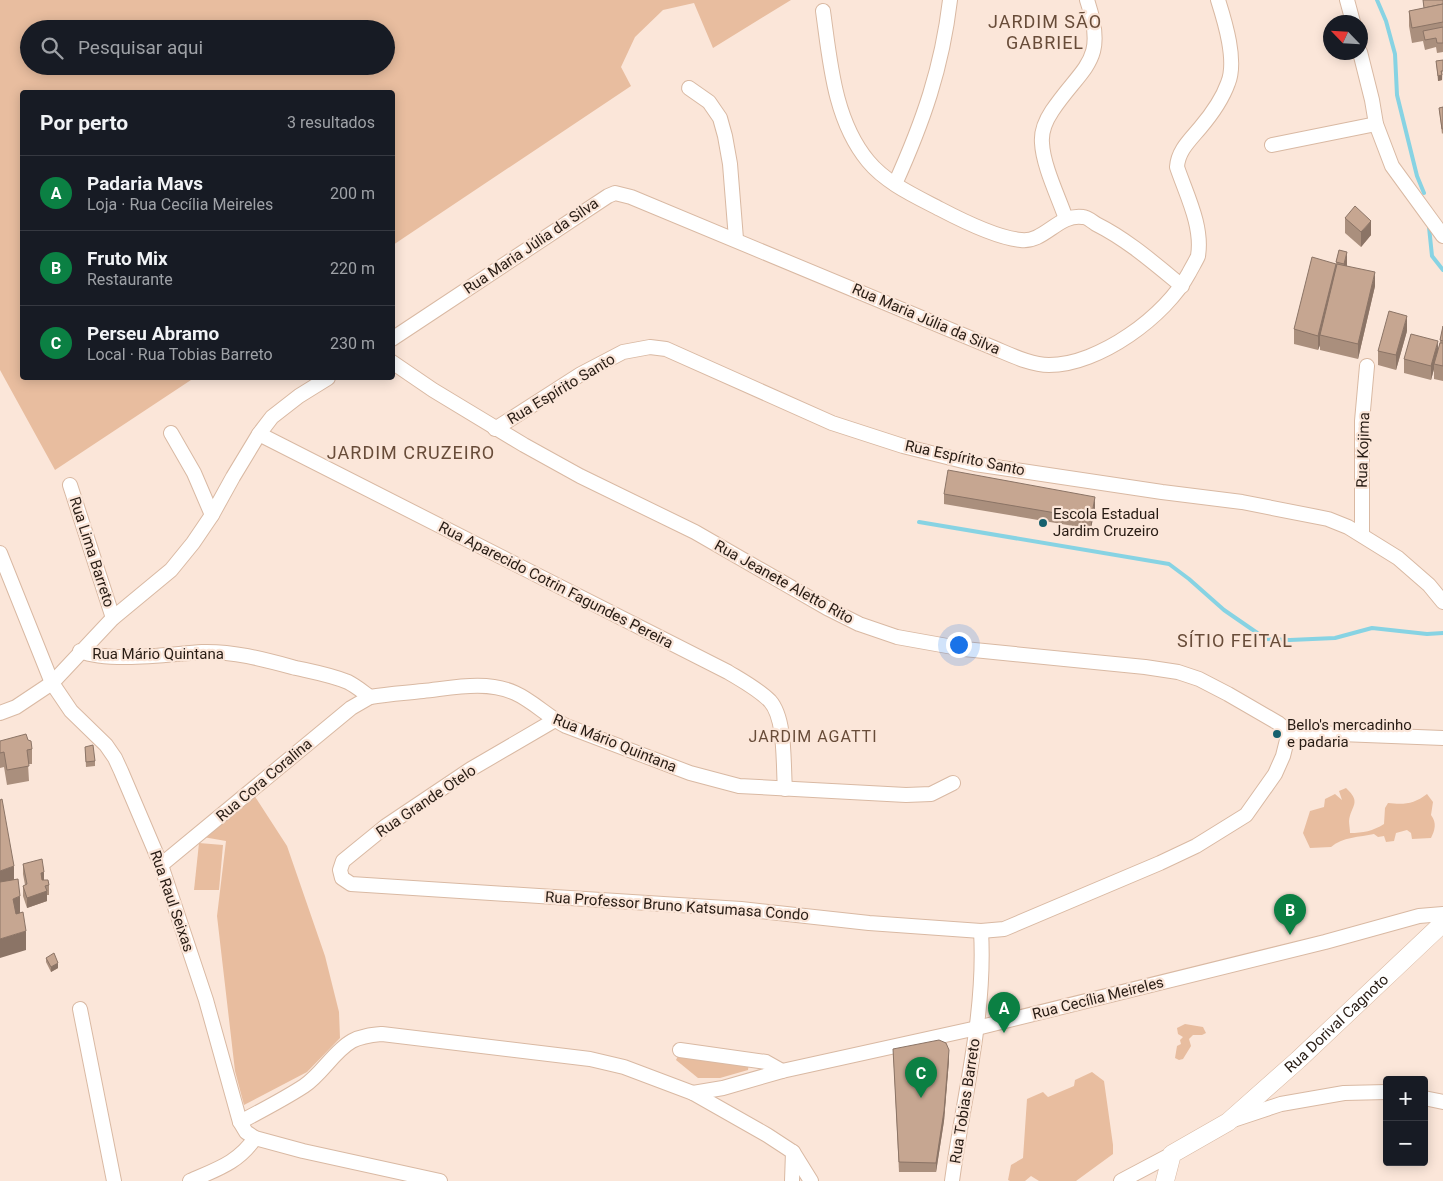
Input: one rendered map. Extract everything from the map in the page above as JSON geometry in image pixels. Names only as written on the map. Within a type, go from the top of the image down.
[{"type":"street","points":[[896,184],[915,140],[931,95],[942,56],[950,0]]},
{"type":"street","points":[[1066,219],[1044,157],[1043,134],[1049,116],[1059,100],[1085,70],[1090,60],[1095,35],[1093,19],[1087,0]]},
{"type":"street","name":"Rua Maria Júlia da Silva","points":[[395,337],[608,196],[615,194],[631,196],[994,348],[1033,362],[1046,365],[1060,364],[1106,349],[1136,331],[1164,306],[1182,286],[1197,258],[1199,244],[1194,217],[1177,168],[1182,148],[1212,115],[1228,83],[1231,72],[1227,28],[1218,0]]},
{"type":"street","points":[[1347,0],[1351,15]]},
{"type":"street","points":[[822,11],[840,108],[851,138],[869,162],[896,184],[968,222],[1002,236],[1021,240],[1032,240],[1066,219],[1083,217],[1103,227],[1139,251],[1182,286]]},
{"type":"street","points":[[1362,60],[1376,124],[1392,166],[1443,236]]},
{"type":"street","points":[[689,88],[709,102],[720,118],[730,164],[736,239]]},
{"type":"street","points":[[1272,145],[1376,124]]},
{"type":"street","name":"Rua Espírito Santo","points":[[495,429],[581,374],[623,352],[650,347],[666,348],[832,423],[903,446],[975,464],[1291,511],[1328,519],[1362,535],[1398,558],[1429,584],[1443,602]]},
{"type":"street","name":"Rua Jeanete Aletto Rito","points":[[395,364],[495,429],[580,476],[694,532],[820,604],[859,624],[897,637],[964,649],[1178,672],[1228,694],[1278,723],[1289,732]]},
{"type":"street","name":"Rua Kojima","points":[[1362,535],[1362,421],[1367,366]]},
{"type":"street","points":[[0,713],[16,707],[52,683],[113,618],[171,570],[193,543],[212,515],[259,434],[272,417],[299,396],[325,380]]},
{"type":"street","points":[[171,433],[191,467],[212,515]]},
{"type":"street","name":"Rua Aparecido Cotrin Fagundes Pereira","points":[[259,434],[720,667],[755,688],[771,702],[777,713],[781,729],[785,789]]},
{"type":"street","name":"Rua Lima Barreto","points":[[70,485],[113,618]]},
{"type":"street","name":"Rua Raul Seixas","points":[[0,553],[52,683],[71,711],[106,745],[115,758],[160,865],[206,1000],[240,1122],[246,1132],[255,1138]]},
{"type":"street","name":"Rua Mário Quintana","points":[[80,651],[90,655],[107,656],[204,652],[250,657],[331,676],[350,683],[370,697],[392,693],[464,687],[493,687],[515,693],[554,720],[690,773],[739,786],[906,796],[931,794],[953,783]]},
{"type":"street","name":"Rua Cora Coralina","points":[[160,865],[351,708],[370,697]]},
{"type":"street","name":"Rua Grande Otelo","points":[[372,886],[351,884],[342,878],[340,870],[343,861],[386,826],[471,769],[554,720]]},
{"type":"street","points":[[1289,732],[1443,738]]},
{"type":"street","name":"Rua Professor Bruno Katsumasa Condo","points":[[372,886],[741,909],[869,923],[981,931],[1004,930],[1160,863],[1196,846],[1232,825],[1246,815],[1265,790],[1283,756],[1289,732]]},
{"type":"street","name":"Rua Cecília Meireles","points":[[693,1093],[723,1088],[782,1071],[977,1028],[1325,942],[1419,916],[1443,914]]},
{"type":"street","name":"Rua Dorival Cagnoto","points":[[1172,1154],[1228,1122],[1298,1060],[1443,923]]},
{"type":"street","name":"Rua Tobias Barreto","points":[[952,1181],[977,1028],[982,959],[981,931]]},
{"type":"street","points":[[80,1009],[114,1181]]},
{"type":"street","points":[[240,1122],[305,1085],[352,1040],[382,1034],[590,1059],[624,1067],[693,1093],[767,1135],[793,1152],[811,1181]]},
{"type":"street","points":[[680,1050],[766,1062],[782,1071]]},
{"type":"street","points":[[1228,1122],[1281,1104],[1344,1093],[1383,1092]]},
{"type":"street","points":[[1428,1099],[1443,1102]]},
{"type":"street","points":[[190,1181],[229,1165],[248,1148],[255,1138],[303,1151],[440,1181]]},
{"type":"street","points":[[792,1181],[793,1152]]},
{"type":"street","points":[[1121,1181],[1172,1154]]},
{"type":"street","points":[[1165,1181],[1172,1154]]},
{"type":"shaded area","points":[[0,0],[791,0],[713,48],[694,3],[663,10],[635,37],[621,67],[631,86],[395,244],[395,90],[20,90],[20,380],[191,380],[55,470],[0,370]]},
{"type":"shaded area","points":[[1346,788],[1355,801],[1349,821],[1350,833],[1368,831],[1384,824],[1385,808],[1388,803],[1409,803],[1427,794],[1433,802],[1431,815],[1435,826],[1431,838],[1412,839],[1411,833],[1407,830],[1396,833],[1394,841],[1386,842],[1384,836],[1378,837],[1374,834],[1346,839],[1331,847],[1310,848],[1303,833],[1310,811],[1324,807],[1325,799],[1335,794],[1342,800],[1339,791]]},
{"type":"shaded area","points":[[254,795],[287,846],[325,956],[339,1012],[340,1038],[307,1072],[244,1105],[235,1071],[217,916],[226,841],[203,837]]},
{"type":"shaded area","points":[[199,843],[223,845],[219,890],[194,890]]},
{"type":"shaded area","points":[[1185,1024],[1203,1027],[1206,1033],[1193,1035],[1189,1039],[1191,1046],[1183,1059],[1179,1060],[1175,1058],[1177,1046],[1181,1044],[1180,1040],[1183,1037],[1178,1034],[1177,1028]]},
{"type":"shaded area","points":[[680,1052],[749,1061],[748,1070],[720,1078],[698,1078],[676,1060]]},
{"type":"shaded area","points":[[1092,1072],[1104,1081],[1113,1154],[1076,1181],[1039,1181],[1031,1176],[1025,1181],[1008,1180],[1011,1165],[1023,1158],[1027,1099],[1043,1092],[1048,1097],[1074,1086],[1075,1080]]},
{"type":"building","points":[[1423,0],[1443,0],[1443,4],[1424,8]]},
{"type":"building","points":[[1443,4],[1443,22],[1412,28],[1409,11]]},
{"type":"building","points":[[1443,27],[1443,43],[1437,43],[1436,38],[1425,40],[1423,31]]},
{"type":"building","points":[[1443,60],[1442,75],[1438,76],[1436,61]]},
{"type":"building","points":[[1443,107],[1443,129],[1442,129],[1439,108]]},
{"type":"building","points":[[1355,206],[1371,221],[1361,232],[1345,218]]},
{"type":"building","points":[[1339,250],[1347,252],[1344,264],[1336,262]]},
{"type":"building","points":[[1312,257],[1336,264],[1318,336],[1294,329]]},
{"type":"building","points":[[1337,264],[1375,272],[1358,344],[1320,335]]},
{"type":"building","points":[[1389,311],[1407,316],[1396,355],[1378,351]]},
{"type":"building","points":[[1443,326],[1443,341],[1440,340]]},
{"type":"building","points":[[1411,334],[1438,341],[1431,366],[1404,359]]},
{"type":"building","points":[[1440,343],[1443,343],[1443,366],[1434,364]]},
{"type":"building","points":[[948,470],[1095,497],[1091,519],[944,494]]},
{"type":"building","points":[[26,734],[28,740],[31,741],[32,749],[27,750],[29,766],[7,770],[4,752],[0,753],[0,741]]},
{"type":"building","points":[[93,745],[95,761],[86,762],[85,747]]},
{"type":"building","points":[[2,799],[14,866],[0,871],[0,800]]},
{"type":"building","points":[[42,859],[44,872],[41,873],[42,880],[48,880],[49,885],[45,886],[47,891],[27,898],[23,886],[27,884],[23,864]]},
{"type":"building","points":[[18,879],[20,896],[13,899],[16,914],[23,912],[26,931],[0,939],[0,882]]},
{"type":"building","points":[[54,953],[58,963],[51,967],[46,958]]},
{"type":"building","points":[[939,1040],[946,1043],[949,1050],[944,1111],[936,1163],[899,1162],[893,1049]]},
{"type":"waterway","points":[[1377,0],[1386,21],[1395,54],[1397,95],[1417,176],[1424,193]]},
{"type":"waterway","points":[[1429,227],[1432,256],[1443,270]]},
{"type":"waterway","points":[[919,522],[1169,564],[1224,610],[1266,639],[1335,638],[1372,628],[1427,634],[1443,633]]},
{"type":"place","name":"Escola Estadual Jardim Cruzeiro","points":[[1043,523]]},
{"type":"place","name":"Bello's mercadinho e padaria","points":[[1277,734]]},
{"type":"place","name":"Fruto Mix","points":[[1290,935]]},
{"type":"place","name":"Padaria Mavs","points":[[1004,1033]]},
{"type":"place","name":"Perseu Abramo","points":[[921,1098]]},
{"type":"district","name":"JARDIM SÃO GABRIEL","points":[[1045,31]]},
{"type":"district","name":"JARDIM CRUZEIRO","points":[[411,452]]},
{"type":"district","name":"SÍTIO FEITAL","points":[[1235,640]]},
{"type":"district","name":"JARDIM AGATTI","points":[[813,736]]}]
